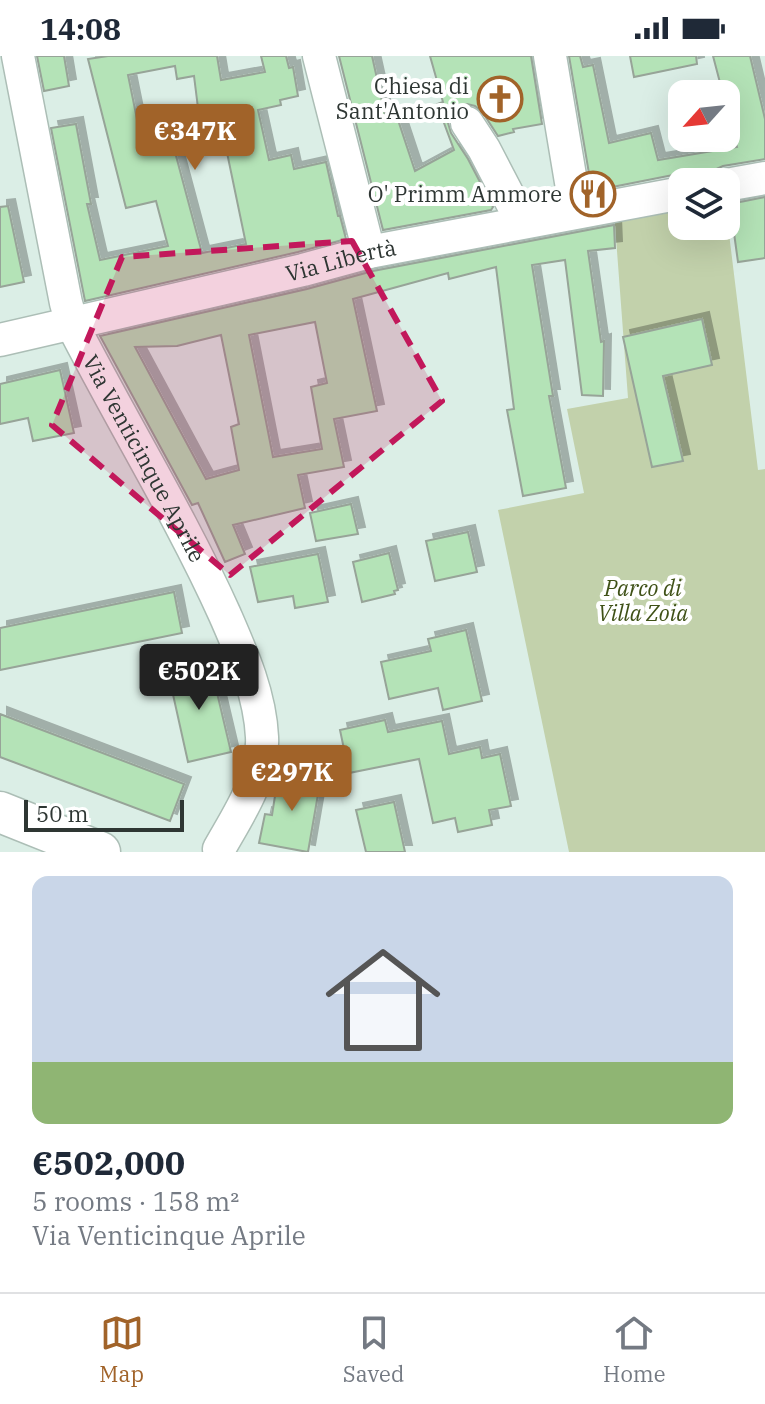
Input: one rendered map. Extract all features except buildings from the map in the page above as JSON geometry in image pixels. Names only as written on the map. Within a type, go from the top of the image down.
[{"type":"main road","points":[[0,812],[100,852]]},
{"type":"street","name":"Via Venticinque Aprile","points":[[18,56],[72,324],[188,536],[243,656],[255,693],[262,738],[258,772],[219,849]]},
{"type":"street","points":[[319,56],[369,252]]},
{"type":"street","points":[[550,56],[576,212]]},
{"type":"street","points":[[467,123],[522,222]]},
{"type":"street","points":[[740,182],[765,178]]},
{"type":"street","name":"Via Libertà","points":[[0,340],[369,252],[668,196]]},
{"type":"highlighted area","points":[[352,241],[442,401],[230,575],[52,425],[122,257]]},
{"type":"green space","name":"Parco di Villa Zoia","points":[[668,201],[668,240],[730,240],[758,470],[765,469],[765,852],[569,852],[498,510],[584,493],[567,409],[628,398],[614,211]]},
{"type":"place","name":"Chiesa di Sant'Antonio","points":[[500,99]]},
{"type":"place","name":"O' Primm Ammore","points":[[593,194]]}]
